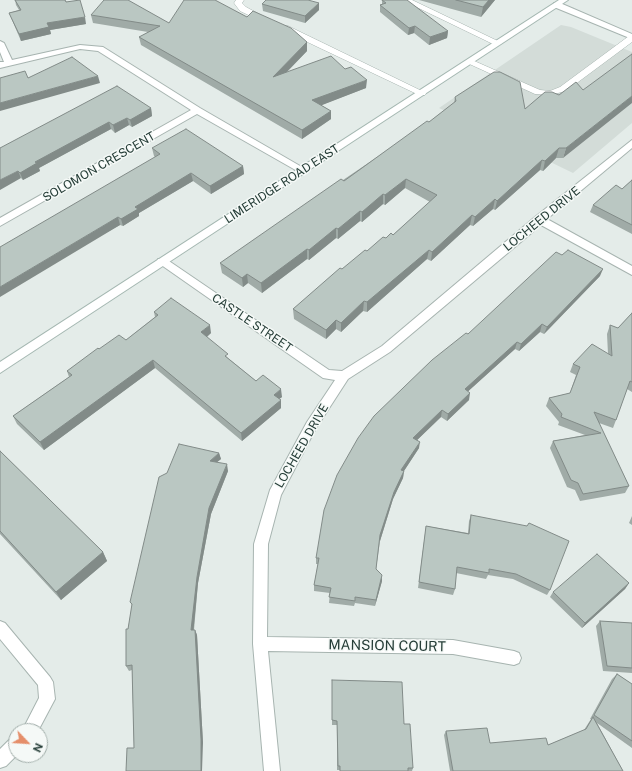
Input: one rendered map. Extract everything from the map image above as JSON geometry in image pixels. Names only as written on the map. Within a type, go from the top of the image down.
[{"type":"street","name":"LIMERIDGE ROAD EAST","points":[[0,368],[561,2]]},
{"type":"street","points":[[561,2],[632,37]]},
{"type":"street","points":[[0,43],[9,63]]},
{"type":"street","points":[[0,65],[80,47],[100,49],[197,110],[302,170]]},
{"type":"street","name":"SOLOMON CRESCENT","points":[[0,223],[197,110]]},
{"type":"street","name":"LOCHEED DRIVE","points":[[272,771],[260,644],[261,544],[275,494],[311,426],[344,376],[386,349],[539,219],[542,220],[632,143]]},
{"type":"street","points":[[539,219],[632,271]]},
{"type":"street","name":"CASTLE STREET","points":[[162,262],[327,375],[344,376]]},
{"type":"street","points":[[0,628],[45,682],[47,698],[34,723]]},
{"type":"street","name":"MANSION COURT","points":[[260,644],[453,647],[514,658]]},
{"type":"street","points":[[0,760],[8,752]]},
{"type":"lane","points":[[240,0],[238,3],[243,9],[422,93]]},
{"type":"lane","points":[[406,0],[498,43]]},
{"type":"lane","points":[[469,62],[538,92],[550,94],[563,89],[632,37]]},
{"type":"shaded area","points":[[561,25],[571,27],[632,52],[632,123],[573,173],[439,108]]},
{"type":"building","points":[[15,0],[65,0],[66,2],[80,0],[85,17],[47,23],[49,27],[19,34],[9,13],[21,10]]},
{"type":"building","points":[[104,0],[128,0],[169,23],[184,0],[215,0],[247,17],[253,11],[291,28],[307,42],[273,77],[331,56],[345,69],[351,67],[367,80],[312,100],[331,111],[302,130],[139,37],[160,26],[91,15]]},
{"type":"building","points":[[266,0],[308,0],[319,3],[305,16],[262,4]]},
{"type":"building","points":[[382,0],[407,0],[448,31],[430,37],[415,26],[409,28],[380,5],[386,3]]},
{"type":"building","points":[[456,0],[489,0],[483,7]]},
{"type":"building","points":[[632,54],[632,96],[566,148],[559,148],[545,161],[542,160],[497,201],[495,199],[475,217],[472,215],[432,252],[429,250],[367,302],[364,301],[341,323],[336,320],[326,330],[293,309],[340,268],[342,269],[365,250],[367,251],[383,237],[386,238],[391,233],[393,235],[437,195],[406,179],[385,195],[383,194],[362,212],[360,211],[338,229],[336,228],[309,250],[307,249],[261,283],[247,274],[242,278],[220,263],[341,179],[344,181],[427,121],[429,122],[456,101],[455,97],[494,72],[500,72],[520,82],[525,109],[545,92],[552,92],[559,95],[576,82],[583,90]]},
{"type":"building","points":[[72,57],[98,76],[0,103],[0,78],[25,71],[28,78]]},
{"type":"building","points":[[117,86],[151,108],[130,120],[127,118],[113,125],[109,122],[35,162],[37,163],[20,173],[18,171],[0,180],[0,148]]},
{"type":"building","points":[[186,129],[243,166],[210,186],[191,173],[135,207],[138,209],[121,219],[118,217],[0,287],[0,247],[160,154],[152,148]]},
{"type":"building","points":[[632,180],[632,225],[593,205],[616,185],[622,189]]},
{"type":"building","points":[[568,250],[603,269],[547,327],[542,324],[521,344],[517,342],[465,389],[470,393],[448,414],[442,410],[413,438],[420,442],[401,470],[404,471],[394,492],[380,535],[376,569],[382,575],[376,600],[355,597],[355,601],[329,597],[331,588],[314,585],[319,558],[316,558],[324,510],[337,475],[358,438],[374,416],[432,360],[466,333],[468,334],[556,252],[562,255]]},
{"type":"building","points":[[171,298],[210,325],[201,332],[228,354],[225,356],[256,381],[263,375],[281,389],[274,395],[281,400],[241,433],[153,360],[40,442],[13,416],[72,375],[67,371],[98,348],[99,349],[119,335],[126,340],[158,315],[154,312]]},
{"type":"building","points":[[632,313],[632,382],[630,381],[616,420],[594,412],[629,486],[583,494],[578,483],[571,480],[553,441],[601,433],[561,417],[562,414],[549,398],[570,393],[580,367],[573,364],[592,344],[612,356],[610,325],[618,328]]},
{"type":"building","points":[[179,444],[219,453],[210,461],[227,464],[209,508],[197,577],[191,630],[195,630],[201,739],[201,771],[126,771],[127,748],[134,748],[132,665],[126,666],[126,629],[128,629],[132,604],[130,602],[159,477],[167,473]]},
{"type":"building","points":[[0,451],[103,552],[56,592],[0,531]]},
{"type":"building","points":[[471,515],[527,526],[529,523],[569,541],[550,590],[516,574],[489,569],[489,573],[457,567],[455,589],[419,582],[426,526],[469,534]]},
{"type":"building","points":[[597,554],[629,583],[585,623],[553,592]]},
{"type":"building","points":[[600,621],[632,623],[632,668],[607,666]]},
{"type":"building","points":[[617,674],[632,684],[632,741],[594,715]]},
{"type":"building","points":[[332,680],[402,682],[404,724],[410,724],[413,768],[408,768],[408,771],[340,771],[340,766],[338,766],[337,721],[332,720]]},
{"type":"building","points":[[593,717],[623,771],[453,771],[446,731],[487,728],[490,743],[546,738],[548,745],[586,729]]}]
